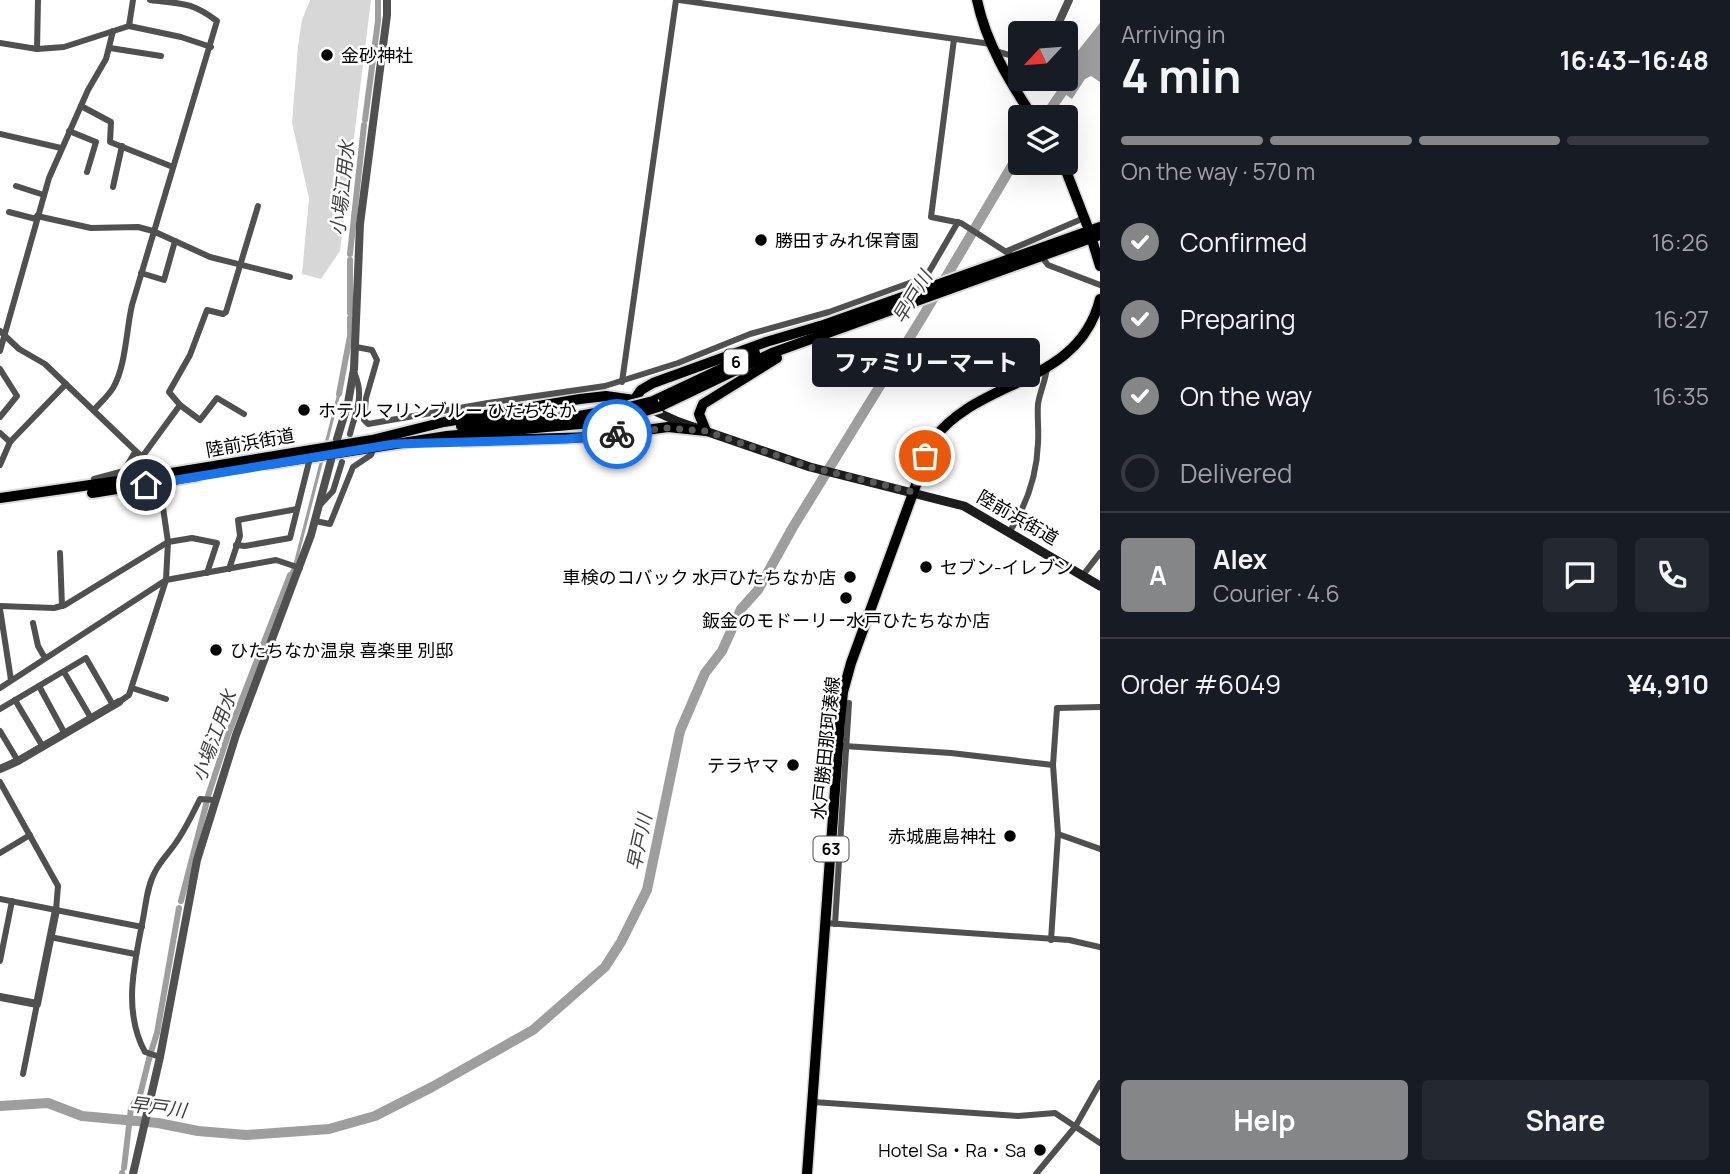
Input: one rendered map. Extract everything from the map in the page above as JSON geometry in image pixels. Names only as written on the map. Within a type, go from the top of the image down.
[{"type":"highway","name":"6","points":[[382,438],[468,425],[592,414],[657,403],[766,347],[916,296],[1011,254],[1100,227]]},
{"type":"highway","name":"6","points":[[916,296],[961,285],[1097,239]]},
{"type":"highway","points":[[382,438],[444,422],[606,391],[634,407],[641,390],[653,383],[766,342],[818,331]]},
{"type":"highway","points":[[394,444],[594,438],[668,428],[706,431],[699,414],[703,404],[818,331]]},
{"type":"highway","name":"6","points":[[394,444],[447,436],[594,423],[634,407]]},
{"type":"highway","name":"陸前浜街道","points":[[0,505],[382,438]]},
{"type":"highway","name":"陸前浜街道","points":[[0,498],[159,479],[394,444]]},
{"type":"main road","points":[[977,0],[993,48],[1026,105]]},
{"type":"main road","points":[[1068,175],[1086,222]]},
{"type":"main road","points":[[1097,239],[1100,265]]},
{"type":"main road","name":"水戸勝田那珂湊線","points":[[807,1174],[830,924],[847,675],[928,449],[949,422],[967,409],[1047,367],[1073,350],[1095,328],[1100,299]]},
{"type":"main road","name":"陸前浜街道","points":[[634,407],[653,411],[813,468],[964,506],[1100,586]]},
{"type":"street","points":[[37,0],[37,49]]},
{"type":"street","points":[[129,26],[132,0]]},
{"type":"street","points":[[94,410],[110,393],[124,361],[126,332],[141,273],[217,21],[197,8],[175,0],[150,0]]},
{"type":"street","points":[[337,439],[354,370],[359,235],[387,0]]},
{"type":"street","points":[[622,382],[678,0],[954,39],[1008,54]]},
{"type":"street","points":[[1059,21],[1069,0]]},
{"type":"street","points":[[0,43],[37,49],[64,47],[129,26],[181,37],[211,47]]},
{"type":"street","points":[[0,351],[2,333],[44,195],[61,148],[110,48],[113,31]]},
{"type":"street","points":[[954,39],[931,217],[960,223],[1011,254],[1086,222]]},
{"type":"street","points":[[110,48],[161,56]]},
{"type":"street","points":[[81,106],[111,122],[110,142],[173,167]]},
{"type":"street","points":[[69,131],[96,142],[87,172]]},
{"type":"street","points":[[0,134],[61,148]]},
{"type":"street","points":[[113,187],[122,146]]},
{"type":"street","points":[[16,186],[44,195]]},
{"type":"street","points":[[244,414],[217,398],[200,420],[180,405],[169,392],[190,355],[207,310],[223,314],[226,312],[258,206]]},
{"type":"street","points":[[9,212],[92,228],[138,227],[210,257],[290,277]]},
{"type":"street","points":[[356,347],[372,350],[377,360],[366,398],[364,419],[368,424],[488,403],[606,391],[622,382],[750,334],[828,312],[926,277],[960,223]]},
{"type":"street","points":[[141,273],[164,280],[175,241]]},
{"type":"street","points":[[1041,256],[1048,265],[1100,285]]},
{"type":"street","points":[[2,333],[19,349],[45,364],[142,457],[180,405]]},
{"type":"street","points":[[1010,531],[1025,505],[1033,482],[1038,441],[1038,407],[1047,367]]},
{"type":"street","points":[[350,433],[361,388],[354,370]]},
{"type":"street","points":[[0,372],[17,396],[0,417]]},
{"type":"street","points":[[636,377],[641,390]]},
{"type":"street","points":[[0,466],[10,442],[66,384]]},
{"type":"street","points":[[0,433],[10,442]]},
{"type":"street","points":[[315,521],[330,524],[354,467],[371,455],[374,447]]},
{"type":"street","points":[[95,485],[94,479],[124,471],[135,452]]},
{"type":"street","points":[[236,545],[245,547],[290,538],[310,458]]},
{"type":"street","points":[[133,1174],[160,1057],[197,860],[214,800],[300,568],[331,460]]},
{"type":"street","points":[[319,506],[336,486],[342,462]]},
{"type":"street","points":[[0,769],[43,747],[130,695],[166,580],[168,542],[159,479]]},
{"type":"street","points":[[229,569],[240,536],[238,520],[297,509]]},
{"type":"street","points":[[11,680],[0,608],[62,606],[168,542],[192,538],[217,543],[207,573]]},
{"type":"street","points":[[60,553],[62,606]]},
{"type":"street","points":[[1083,575],[1100,553]]},
{"type":"street","points":[[0,688],[166,580],[275,560],[300,568]]},
{"type":"street","points":[[33,623],[38,646],[45,658]]},
{"type":"street","points":[[0,709],[86,658],[116,703]]},
{"type":"street","points":[[64,671],[91,718]]},
{"type":"street","points":[[39,686],[65,734]]},
{"type":"street","points":[[132,688],[166,699]]},
{"type":"street","points":[[15,700],[43,747]]},
{"type":"street","points":[[849,703],[843,746],[951,753],[1052,765]]},
{"type":"street","points":[[1051,940],[1058,834],[1052,765],[1057,708],[1100,707]]},
{"type":"street","points":[[0,730],[18,761]]},
{"type":"street","points":[[0,782],[58,886],[23,1074]]},
{"type":"street","points":[[160,1057],[145,1052],[133,1017],[135,954],[155,871],[176,842],[200,799],[214,800]]},
{"type":"street","points":[[1058,834],[1100,849]]},
{"type":"street","points":[[0,853],[30,835]]},
{"type":"street","points":[[0,899],[142,927]]},
{"type":"street","points":[[0,961],[12,901]]},
{"type":"street","points":[[830,924],[1069,940],[1100,947]]},
{"type":"street","points":[[50,937],[135,954]]},
{"type":"street","points":[[0,998],[37,1004]]},
{"type":"street","points":[[1037,1174],[1075,1127],[1100,1083]]},
{"type":"street","points":[[813,1102],[1018,1116],[1055,1113],[1100,1143]]},
{"type":"shaded area","points":[[310,0],[371,0],[340,251],[321,279],[302,274],[309,198],[292,123],[298,46],[302,20]]},
{"type":"shaded area","points":[[1100,23],[1100,82],[1091,76],[1085,79],[1078,90],[1078,51]]},
{"type":"shaded area","points":[[1061,91],[1077,91],[1072,99]]},
{"type":"shaded area","points":[[339,387],[342,388],[297,563],[289,582],[286,581],[294,562]]},
{"type":"waterway","name":"小場江用水","points":[[365,120],[378,21],[378,0]]},
{"type":"waterway","name":"早戸川","points":[[1053,105],[1063,91]]},
{"type":"waterway","name":"小場江用水","points":[[350,254],[364,125]]},
{"type":"waterway","name":"早戸川","points":[[0,1106],[48,1103],[82,1116],[246,1135],[329,1129],[375,1116],[533,1030],[605,967],[647,890],[680,731],[705,673],[722,651],[741,609],[758,590],[793,527],[1008,172]]},
{"type":"waterway","name":"小場江用水","points":[[350,260],[350,313]]},
{"type":"waterway","name":"小場江用水","points":[[339,394],[350,336],[350,318]]},
{"type":"waterway","name":"小場江用水","points":[[208,796],[228,735],[290,575]]},
{"type":"waterway","name":"小場江用水","points":[[181,901],[207,801]]},
{"type":"waterway","name":"小場江用水","points":[[151,1052],[157,1033],[179,908]]},
{"type":"waterway","name":"小場江用水","points":[[124,1168],[131,1108],[140,1095],[150,1055]]},
{"type":"way so far","points":[[617,434],[668,428],[706,431],[810,467],[913,492],[925,456]]},
{"type":"place","name":"金砂神社","points":[[327,55]]},
{"type":"place","name":"勝田すみれ保育園","points":[[761,240]]},
{"type":"place","name":"ホテル マリンブルー ひたちなか","points":[[304,410]]},
{"type":"place","name":"ファミリーマート","points":[[925,456]]},
{"type":"place","name":"セブン-イレブン","points":[[926,567]]},
{"type":"place","name":"車検のコバック 水戸ひたちなか店","points":[[850,577]]},
{"type":"place","name":"鈑金のモドーリー水戸ひたちなか店","points":[[846,598]]},
{"type":"place","name":"ひたちなか温泉 喜楽里 別邸","points":[[216,650]]},
{"type":"place","name":"テラヤマ","points":[[793,765]]},
{"type":"place","name":"赤城鹿島神社","points":[[1010,836]]},
{"type":"place","name":"Hotel Sa・Ra・Sa","points":[[1040,1150]]},
{"type":"route","points":[[146,485],[394,444],[594,438],[617,434]]}]
